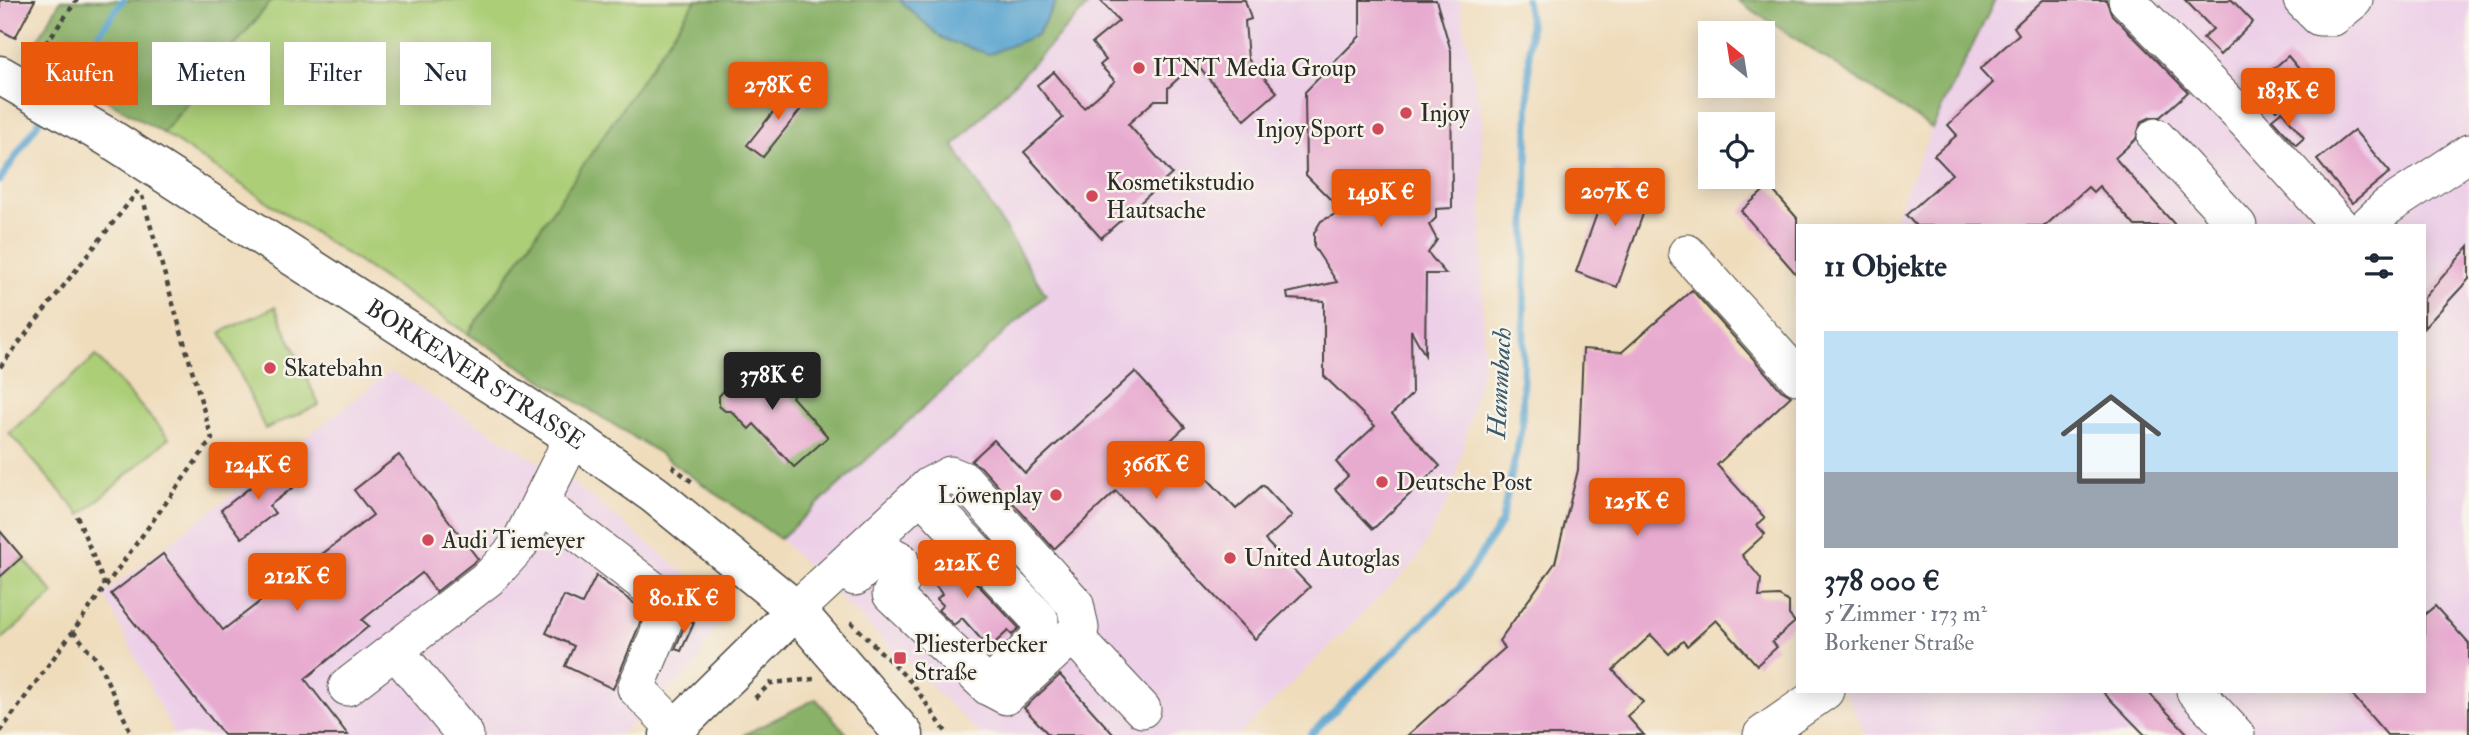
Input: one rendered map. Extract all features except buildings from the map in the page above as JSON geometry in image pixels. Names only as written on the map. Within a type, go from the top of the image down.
[{"type":"main road","name":"BORKENER STRASSE","points":[[14,74],[573,437],[654,495],[813,594],[904,735]]},
{"type":"main road","points":[[672,732],[813,594]]},
{"type":"street","points":[[2127,0],[2245,120],[2338,224]]},
{"type":"street","points":[[2302,0],[2319,16],[2333,17],[2354,0]]},
{"type":"street","points":[[2155,137],[2236,224]]},
{"type":"street","points":[[2369,224],[2387,206],[2469,153]]},
{"type":"street","points":[[1687,253],[1796,375]]},
{"type":"street","points":[[347,687],[491,576],[519,545],[573,437]]},
{"type":"street","points":[[950,475],[965,481],[1075,604],[1080,628],[1006,696],[989,687],[891,594],[902,580],[900,560],[883,551],[853,579],[813,594],[921,494],[950,475]]},
{"type":"street","points":[[921,494],[1040,620],[1040,638],[989,687]]},
{"type":"street","points":[[540,503],[671,604],[636,688],[672,732]]},
{"type":"street","points":[[1073,635],[1142,709]]},
{"type":"street","points":[[395,650],[465,735]]},
{"type":"street","points":[[1762,735],[1822,693]]},
{"type":"street","points":[[2197,693],[2236,735]]},
{"type":"path","points":[[14,74],[77,0]]},
{"type":"path","points":[[0,367],[140,188],[212,439],[0,732]]},
{"type":"path","points":[[77,516],[105,587]]},
{"type":"path","points":[[813,594],[859,629],[912,683],[948,735]]},
{"type":"path","points":[[73,631],[98,661],[132,735]]},
{"type":"path","points":[[751,701],[771,683],[815,679]]},
{"type":"shaded area","points":[[1093,0],[1459,0],[1482,120],[1483,364],[1451,496],[1416,561],[1239,735],[981,735],[780,539],[1046,296],[954,146]]},
{"type":"shaded area","points":[[1995,0],[2469,0],[2469,735],[1865,735],[1846,693],[2426,693],[2426,224],[1892,224],[1932,128]]},
{"type":"shaded area","points":[[391,371],[573,483],[706,590],[720,620],[694,669],[619,735],[174,735],[104,594]]},
{"type":"green space","points":[[61,0],[272,0],[238,42],[152,42],[152,105],[186,105],[163,133],[115,105],[138,105],[138,42],[37,42]]},
{"type":"green space","points":[[272,0],[696,0],[468,334],[163,133],[186,105],[270,105],[270,42],[238,42]]},
{"type":"green space","points":[[696,0],[899,0],[943,39],[1037,35],[1057,0],[1093,0],[954,146],[1046,295],[780,539],[656,451],[468,334]]},
{"type":"green space","points":[[1737,0],[1995,0],[1932,128],[1775,25],[1775,21],[1769,21]]},
{"type":"green space","name":"Skatebahn","points":[[275,307],[319,405],[265,429],[221,332]]},
{"type":"green space","points":[[96,356],[169,438],[81,515],[9,433]]},
{"type":"green space","points":[[22,557],[54,594],[0,641],[0,577]]},
{"type":"green space","points":[[816,699],[848,735],[744,735],[745,734]]},
{"type":"water","points":[[899,0],[1057,0],[1037,35],[989,54],[943,39]]},
{"type":"waterway","points":[[93,42],[123,0]]},
{"type":"waterway","name":"Hammbach","points":[[1310,735],[1459,588],[1501,523],[1522,426],[1530,23],[1526,0]]},
{"type":"waterway","points":[[0,180],[44,114]]},
{"type":"place","name":"ITNT Media Group","points":[[1139,68]]},
{"type":"place","name":"Injoy","points":[[1406,113]]},
{"type":"place","name":"Injoy Sport","points":[[1378,129]]},
{"type":"place","name":"Kosmetikstudio Hautsache","points":[[1092,196]]},
{"type":"place","name":"Skatebahn","points":[[270,368]]},
{"type":"place","name":"Deutsche Post","points":[[1382,482]]},
{"type":"place","name":"Löwenplay","points":[[1056,495]]},
{"type":"place","name":"Audi Tiemeyer","points":[[428,540]]},
{"type":"place","name":"United Autoglas","points":[[1230,558]]},
{"type":"place","name":"Pliesterbecker Straße","points":[[900,658]]}]
